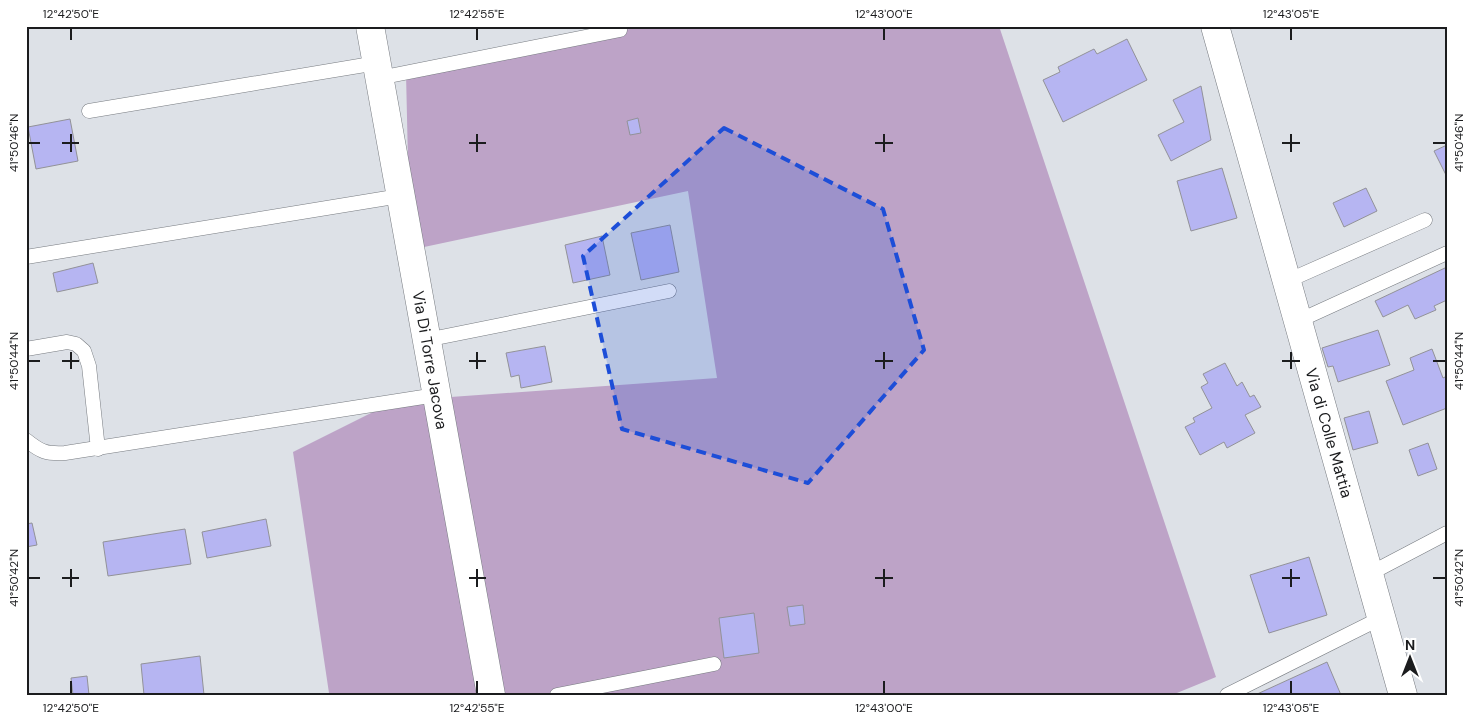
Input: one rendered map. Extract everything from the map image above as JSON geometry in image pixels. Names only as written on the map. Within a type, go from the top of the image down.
[{"type":"street","name":"Via Di Torre Jacova","points":[[370,26],[491,695]]},
{"type":"street","name":"Via di Colle Mattia","points":[[1216,26],[1403,695]]},
{"type":"lane","points":[[89,111],[378,71],[620,30]]},
{"type":"lane","points":[[26,258],[400,196]]},
{"type":"lane","points":[[1287,280],[1425,220]]},
{"type":"lane","points":[[1298,321],[1447,253]]},
{"type":"lane","points":[[426,340],[669,291]]},
{"type":"lane","points":[[26,349],[67,342],[76,344],[84,351],[89,366],[98,449]]},
{"type":"lane","points":[[26,440],[40,451],[51,454],[98,449],[436,394]]},
{"type":"lane","points":[[1369,574],[1447,533]]},
{"type":"lane","points":[[1227,695],[1381,618]]},
{"type":"lane","points":[[557,695],[714,664]]},
{"type":"highlighted area","points":[[724,128],[883,209],[924,350],[808,483],[622,429],[583,256]]},
{"type":"shaded area","points":[[645,26],[999,26],[1216,677],[1172,695],[322,695],[329,693],[293,452],[395,401],[717,378],[688,191],[410,250],[406,73]]},
{"type":"building","points":[[1127,39],[1147,80],[1063,122],[1043,80],[1060,72],[1058,67],[1094,49],[1097,54]]},
{"type":"building","points":[[1201,86],[1211,140],[1171,161],[1158,135],[1184,122],[1173,100]]},
{"type":"building","points":[[638,118],[641,133],[630,135],[627,121]]},
{"type":"building","points":[[70,119],[78,161],[36,169],[28,127]]},
{"type":"building","points":[[1447,145],[1447,177],[1434,151]]},
{"type":"building","points":[[1222,168],[1237,218],[1191,231],[1177,181]]},
{"type":"building","points":[[1366,188],[1377,211],[1344,227],[1333,203]]},
{"type":"building","points":[[670,225],[679,272],[641,280],[631,233]]},
{"type":"building","points":[[602,236],[610,275],[573,283],[565,245]]},
{"type":"building","points":[[93,263],[98,283],[57,292],[53,273]]},
{"type":"building","points":[[1447,267],[1447,300],[1434,306],[1436,310],[1415,319],[1408,305],[1383,317],[1375,301]]},
{"type":"building","points":[[1378,330],[1390,365],[1338,382],[1333,366],[1328,367],[1322,348]]},
{"type":"building","points":[[545,346],[552,382],[521,388],[519,375],[511,377],[506,353]]},
{"type":"building","points":[[1432,349],[1443,378],[1447,376],[1447,408],[1403,425],[1386,381],[1414,370],[1410,358]]},
{"type":"building","points":[[1225,363],[1237,386],[1242,382],[1250,397],[1254,395],[1261,407],[1245,415],[1255,433],[1227,448],[1224,442],[1200,455],[1185,427],[1195,422],[1193,418],[1212,408],[1201,387],[1208,383],[1203,374]]},
{"type":"building","points":[[1369,411],[1378,443],[1353,450],[1344,418]]},
{"type":"building","points":[[1428,443],[1437,469],[1418,476],[1409,450]]},
{"type":"building","points":[[266,519],[271,546],[207,558],[202,532]]},
{"type":"building","points":[[32,523],[37,545],[26,547],[26,524]]},
{"type":"building","points":[[185,529],[191,564],[108,576],[103,542]]},
{"type":"building","points":[[1309,557],[1327,615],[1269,633],[1250,575]]},
{"type":"building","points":[[803,605],[805,624],[790,626],[787,607]]},
{"type":"building","points":[[754,613],[759,653],[724,658],[719,618]]},
{"type":"building","points":[[200,656],[204,695],[144,695],[141,664]]},
{"type":"building","points":[[1327,662],[1341,695],[1255,695]]},
{"type":"building","points":[[87,676],[89,695],[73,695],[71,678]]}]
